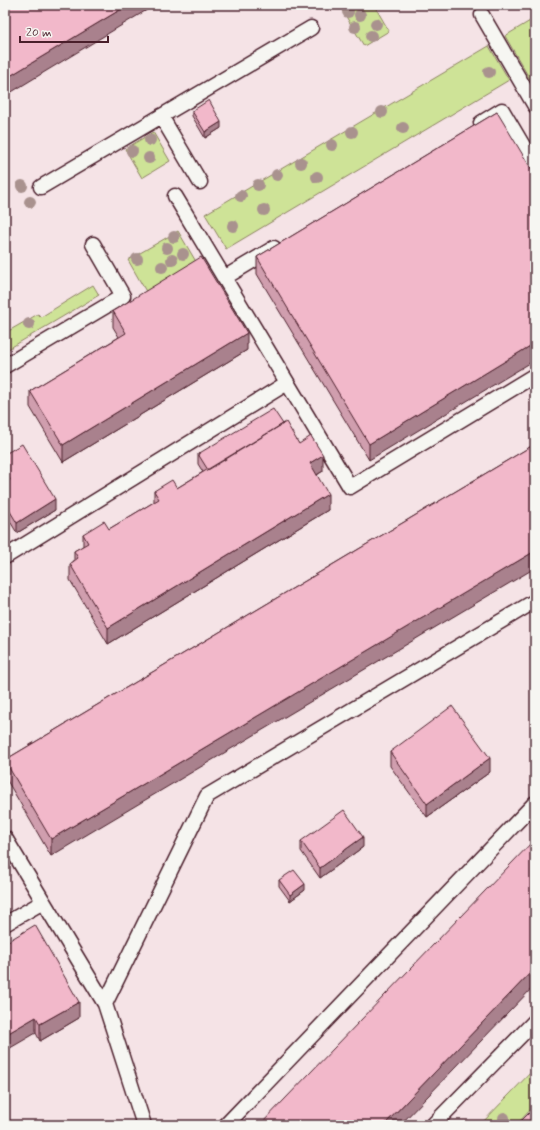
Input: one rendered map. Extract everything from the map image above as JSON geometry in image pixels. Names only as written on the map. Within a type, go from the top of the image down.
[{"type":"lane","points":[[482,15],[535,106]]},
{"type":"lane","points":[[41,187],[311,28]]},
{"type":"lane","points":[[468,131],[502,110],[535,166]]},
{"type":"lane","points":[[161,116],[200,182]]},
{"type":"lane","points":[[175,196],[350,487],[535,375]]},
{"type":"lane","points":[[224,278],[285,241]]},
{"type":"lane","points":[[5,366],[123,296],[93,244]]},
{"type":"lane","points":[[5,557],[287,383]]},
{"type":"lane","points":[[106,1004],[207,796],[535,601]]},
{"type":"lane","points":[[226,1125],[535,803]]},
{"type":"lane","points":[[5,838],[106,1004],[144,1125]]},
{"type":"lane","points":[[5,924],[43,902]]},
{"type":"lane","points":[[433,1125],[535,1021]]},
{"type":"green space","points":[[351,5],[374,5],[389,31],[364,46],[342,10]]},
{"type":"green space","points":[[535,18],[535,88],[505,36]]},
{"type":"green space","points":[[489,46],[509,80],[226,249],[205,214]]},
{"type":"green space","points":[[153,132],[170,161],[142,178],[125,149]]},
{"type":"green space","points":[[178,231],[198,265],[148,295],[128,260]]},
{"type":"green space","points":[[93,285],[99,295],[5,351],[5,333],[38,314],[41,317]]},
{"type":"green space","points":[[535,1068],[535,1105],[516,1125],[480,1125]]},
{"type":"building","points":[[5,5],[128,5],[5,79]]},
{"type":"building","points":[[209,100],[221,122],[205,132],[192,111]]},
{"type":"building","points":[[497,112],[535,175],[535,343],[369,444],[257,257]]},
{"type":"building","points":[[201,257],[247,333],[63,445],[30,391],[126,333],[113,311]]},
{"type":"building","points":[[273,409],[283,424],[208,470],[198,454]]},
{"type":"building","points":[[286,422],[299,444],[311,436],[323,455],[310,463],[328,494],[108,628],[70,564],[78,558],[74,551],[88,543],[83,534],[104,521],[109,529],[159,499],[154,491],[172,480],[177,488]]},
{"type":"building","points":[[22,444],[55,499],[17,523],[5,503],[5,483],[10,480],[5,471],[5,454]]},
{"type":"building","points":[[535,444],[535,551],[51,839],[5,760]]},
{"type":"building","points":[[452,706],[490,758],[427,804],[390,752]]},
{"type":"building","points":[[344,810],[363,837],[320,868],[301,841]]},
{"type":"building","points":[[535,839],[535,968],[384,1125],[260,1125]]},
{"type":"building","points":[[294,870],[305,884],[290,895],[279,880]]},
{"type":"building","points":[[35,925],[79,1002],[40,1024],[36,1017],[5,1035],[5,943]]},
{"type":"building","points":[[535,1107],[535,1125],[517,1125]]}]
